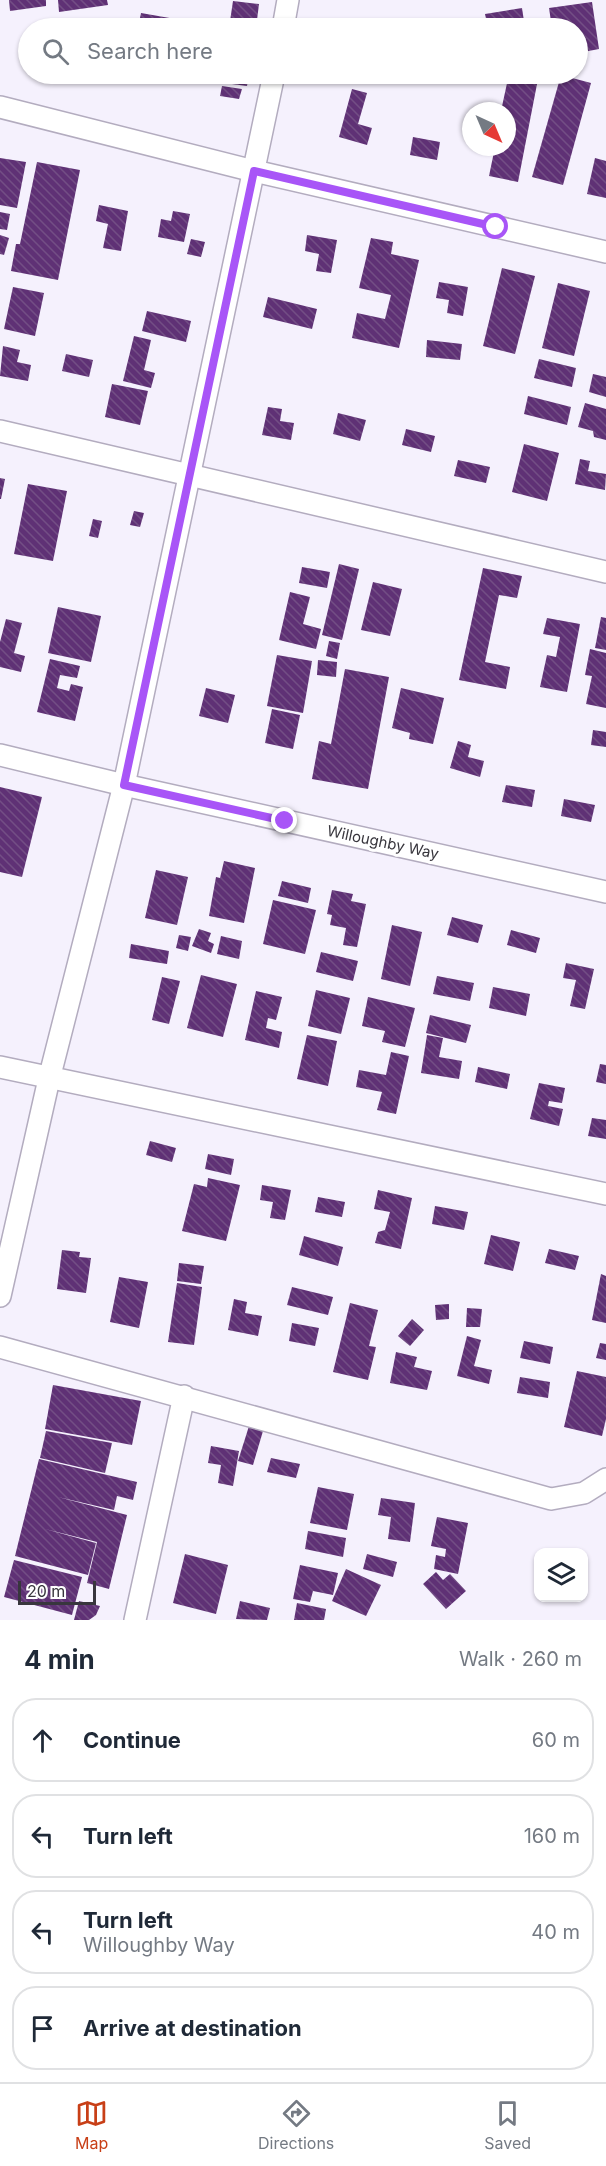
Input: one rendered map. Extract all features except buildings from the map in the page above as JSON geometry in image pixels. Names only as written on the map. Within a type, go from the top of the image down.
[{"type":"street","points":[[285,18],[288,0]]},
{"type":"street","points":[[0,1296],[49,1079],[124,785],[272,84]]},
{"type":"street","points":[[0,107],[254,171],[606,252]]},
{"type":"street","points":[[0,431],[606,572]]},
{"type":"street","name":"Willoughby Way","points":[[0,755],[124,785],[606,892]]},
{"type":"street","points":[[0,1067],[606,1194]]},
{"type":"street","points":[[0,1347],[551,1499],[584,1493],[606,1479]]},
{"type":"street","points":[[135,1620],[184,1396]]},
{"type":"route","points":[[285,821],[124,785],[254,171],[496,227]]}]
